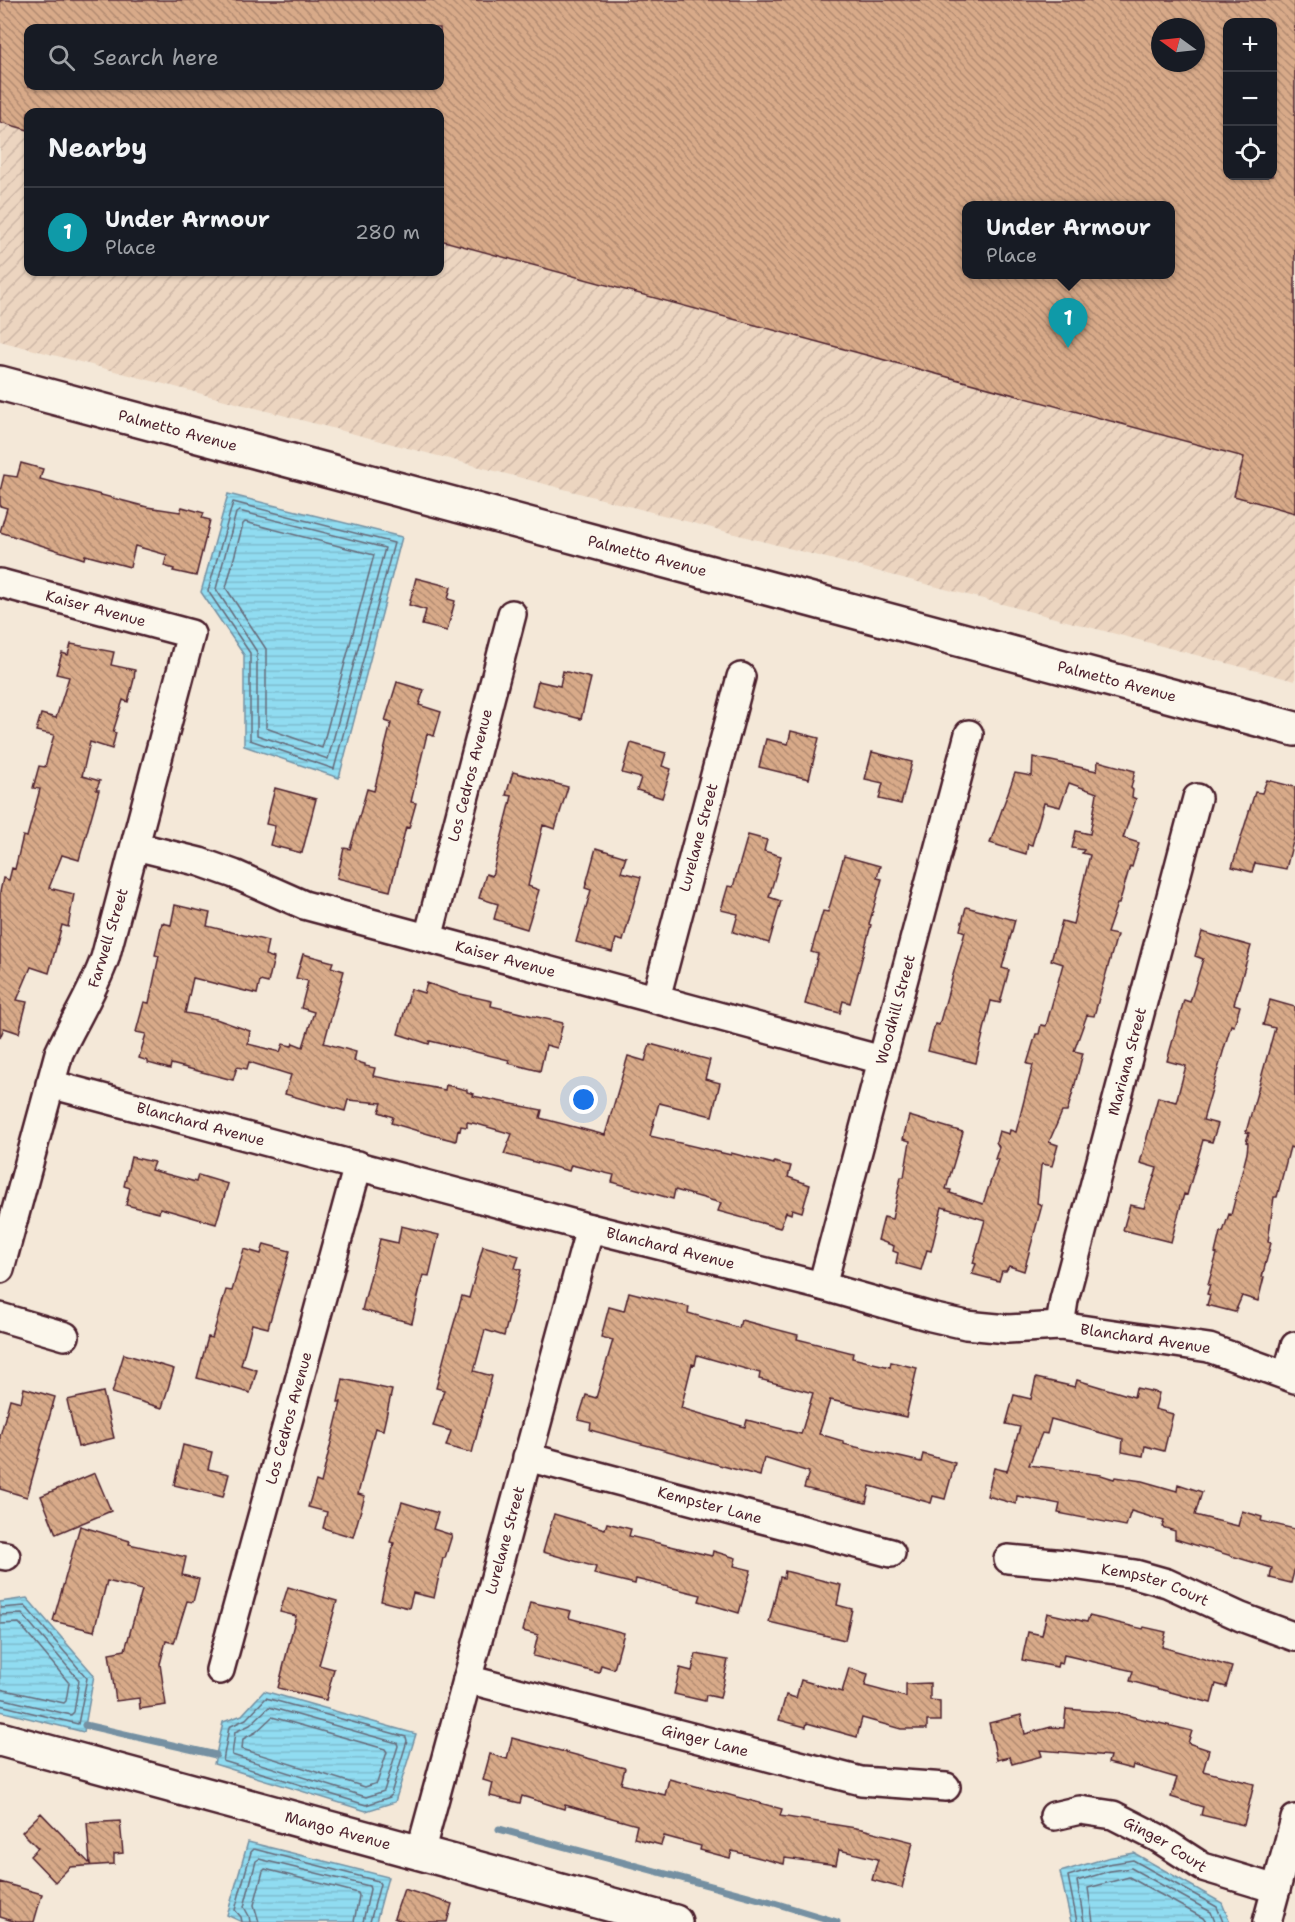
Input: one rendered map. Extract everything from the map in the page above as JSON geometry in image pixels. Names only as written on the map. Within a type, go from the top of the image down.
[{"type":"street","name":"Palmetto Avenue","points":[[0,383],[1295,729]]},
{"type":"street","name":"Kaiser Avenue","points":[[0,583],[191,634]]},
{"type":"street","name":"Los Cedros Avenue","points":[[428,938],[512,614]]},
{"type":"street","name":"Farwell Street","points":[[0,1269],[59,1053],[68,1032],[97,983],[105,958],[191,634]]},
{"type":"street","name":"Lurelane Street","points":[[656,998],[741,677]]},
{"type":"street","name":"Woodhill Street","points":[[822,1286],[969,734]]},
{"type":"street","name":"Mariana Street","points":[[1060,1326],[1064,1300],[1197,798]]},
{"type":"street","name":"Kaiser Avenue","points":[[135,846],[200,862],[234,874],[304,905],[882,1060]]},
{"type":"street","name":"Blanchard Avenue","points":[[50,1083],[590,1228],[822,1286],[931,1317],[966,1325],[1008,1329],[1060,1326],[1209,1348],[1291,1377]]},
{"type":"street","name":"Los Cedros Avenue","points":[[220,1670],[358,1166]]},
{"type":"street","name":"Lurelane Street","points":[[420,1853],[590,1228]]},
{"type":"street","points":[[0,1317],[65,1336]]},
{"type":"street","points":[[1291,1377],[1295,1346]]},
{"type":"street","name":"Kempster Lane","points":[[527,1457],[891,1553]]},
{"type":"street","name":"Kempster Court","points":[[1008,1559],[1066,1564],[1135,1574],[1167,1583],[1241,1617],[1295,1637]]},
{"type":"street","name":"Ginger Lane","points":[[466,1679],[861,1781],[946,1786]]},
{"type":"street","name":"Mango Avenue","points":[[0,1739],[675,1922]]},
{"type":"street","name":"Ginger Court","points":[[1054,1816],[1080,1810],[1113,1815],[1158,1838],[1203,1867],[1276,1889]]},
{"type":"street","points":[[1267,1922],[1295,1819]]},
{"type":"shaded area","points":[[0,0],[1295,0],[1295,681],[0,341]]},
{"type":"water","points":[[228,494],[402,537],[339,778],[244,746],[244,655],[201,592]]},
{"type":"water","points":[[27,1598],[94,1675],[84,1732],[0,1711],[0,1602]]},
{"type":"water","points":[[264,1691],[416,1734],[395,1802],[366,1811],[214,1764],[223,1722],[242,1715]]},
{"type":"water","points":[[248,1842],[388,1877],[376,1922],[242,1922],[227,1915]]},
{"type":"water","points":[[1134,1853],[1222,1903],[1230,1922],[1071,1922],[1060,1872],[1107,1858]]},
{"type":"building","points":[[0,0],[1295,0],[1295,513],[1234,496],[1244,457],[444,241],[444,108],[24,108],[24,129],[0,122]]},
{"type":"building","points":[[21,463],[43,469],[40,479],[147,507],[180,512],[182,507],[204,513],[202,518],[210,520],[196,576],[173,571],[174,569],[164,566],[167,555],[135,546],[130,567],[85,555],[84,559],[0,532],[7,508],[0,506],[0,491],[4,475],[17,477]]},
{"type":"building","points":[[416,578],[451,587],[448,599],[455,601],[447,631],[422,625],[426,610],[409,605]]},
{"type":"building","points":[[71,644],[114,652],[111,665],[135,670],[134,679],[128,702],[123,700],[113,732],[116,733],[112,749],[90,742],[82,776],[100,781],[79,860],[62,855],[49,888],[74,894],[68,927],[62,925],[49,973],[31,967],[17,1000],[27,1002],[19,1033],[4,1028],[0,1038],[0,892],[3,878],[9,880],[12,868],[15,869],[23,836],[27,837],[40,789],[33,788],[39,766],[45,767],[54,735],[36,731],[41,714],[56,718],[69,677],[56,674],[62,653],[68,655]]},
{"type":"building","points":[[563,671],[591,678],[581,719],[532,706],[538,681],[560,686]]},
{"type":"building","points":[[397,682],[424,690],[419,705],[441,712],[434,736],[427,734],[411,802],[416,803],[409,828],[406,827],[390,891],[337,878],[344,848],[350,849],[367,789],[374,791],[391,723],[385,721]]},
{"type":"building","points":[[791,731],[819,738],[809,779],[759,767],[766,739],[788,744]]},
{"type":"building","points":[[631,743],[666,753],[662,766],[671,769],[662,798],[637,790],[641,778],[622,773]]},
{"type":"building","points":[[872,752],[912,762],[901,804],[879,799],[883,783],[865,779]]},
{"type":"building","points":[[1033,757],[1097,771],[1098,761],[1135,771],[1131,788],[1132,797],[1136,799],[1123,838],[1139,843],[1107,933],[1117,935],[1094,1016],[1087,1015],[1074,1051],[1083,1053],[1067,1112],[1062,1112],[1049,1142],[1058,1145],[1052,1166],[1042,1164],[1041,1166],[1037,1203],[1042,1205],[1024,1271],[1009,1266],[1006,1271],[1002,1271],[999,1281],[972,1274],[985,1220],[942,1207],[931,1251],[927,1250],[921,1270],[896,1263],[898,1253],[893,1251],[894,1246],[878,1240],[884,1217],[892,1219],[901,1177],[904,1177],[910,1141],[903,1139],[909,1116],[963,1132],[946,1189],[951,1190],[950,1193],[983,1204],[998,1159],[995,1159],[999,1147],[996,1142],[999,1131],[1009,1134],[1010,1130],[1016,1132],[1033,1065],[1027,1064],[1036,1034],[1039,1034],[1041,1025],[1046,1026],[1063,964],[1051,960],[1062,921],[1073,924],[1090,855],[1082,853],[1084,850],[1072,848],[1076,831],[1090,834],[1097,793],[1069,783],[1060,807],[1044,803],[1032,845],[1028,844],[1026,854],[990,843],[1015,773],[1032,776]]},
{"type":"building","points":[[513,772],[568,787],[555,829],[543,825],[528,886],[539,890],[527,929],[494,919],[498,904],[479,898],[486,874],[492,876],[512,796],[506,795]]},
{"type":"building","points":[[1267,780],[1295,787],[1295,834],[1286,869],[1255,863],[1252,872],[1232,867],[1255,792],[1262,793]]},
{"type":"building","points":[[275,788],[316,799],[302,853],[270,845],[275,826],[266,824]]},
{"type":"building","points":[[748,835],[767,840],[764,851],[781,856],[769,897],[781,901],[769,943],[733,932],[738,914],[721,910],[728,886],[733,887]]},
{"type":"building","points":[[596,848],[626,857],[621,872],[641,877],[623,941],[616,939],[612,952],[576,942],[591,890],[585,888]]},
{"type":"building","points":[[844,856],[880,866],[877,878],[882,879],[850,1003],[843,1001],[840,1013],[805,1004],[818,954],[811,952],[823,911],[828,912]]},
{"type":"building","points":[[175,905],[210,913],[207,926],[268,941],[265,955],[274,958],[268,983],[260,981],[257,994],[193,978],[185,1013],[216,1019],[250,1031],[248,1044],[280,1052],[283,1044],[292,1046],[293,1043],[303,1047],[314,1012],[301,1008],[308,981],[296,978],[303,954],[333,962],[331,967],[344,971],[324,1043],[356,1052],[354,1061],[375,1068],[373,1076],[445,1090],[446,1085],[467,1090],[474,1094],[473,1096],[542,1110],[540,1118],[605,1135],[628,1056],[645,1061],[650,1044],[710,1060],[705,1079],[720,1083],[712,1116],[659,1103],[650,1136],[791,1166],[788,1177],[810,1185],[802,1212],[792,1209],[791,1214],[786,1212],[780,1228],[718,1211],[721,1203],[675,1190],[673,1199],[612,1182],[614,1175],[571,1165],[569,1171],[504,1154],[512,1134],[477,1124],[467,1122],[467,1127],[461,1126],[456,1141],[432,1135],[391,1123],[393,1117],[379,1112],[382,1103],[348,1100],[345,1111],[285,1094],[291,1075],[249,1062],[247,1069],[237,1067],[233,1080],[171,1064],[170,1069],[148,1063],[139,1058],[146,1034],[136,1032],[144,1002],[149,1003],[159,956],[155,955],[162,923],[171,925]]},
{"type":"building","points":[[966,907],[1015,920],[1002,968],[1009,970],[1000,1003],[991,1001],[976,1063],[928,1051],[935,1024],[939,1025],[965,932],[960,930]]},
{"type":"building","points":[[1202,932],[1251,946],[1234,1004],[1240,1006],[1234,1026],[1231,1025],[1203,1120],[1218,1124],[1212,1142],[1203,1140],[1187,1195],[1184,1194],[1171,1242],[1123,1230],[1130,1205],[1144,1208],[1157,1168],[1140,1163],[1158,1097],[1176,1102],[1186,1066],[1167,1061],[1184,1000],[1190,1002],[1203,959],[1195,956]]},
{"type":"building","points":[[427,983],[456,993],[492,1001],[491,1006],[563,1023],[557,1048],[546,1045],[540,1071],[508,1063],[509,1060],[430,1041],[429,1044],[398,1034],[411,989],[424,993]]},
{"type":"building","points":[[1270,1000],[1295,1007],[1295,1149],[1290,1147],[1277,1197],[1274,1197],[1268,1242],[1271,1243],[1258,1301],[1242,1296],[1235,1312],[1207,1305],[1210,1295],[1207,1294],[1210,1285],[1208,1285],[1217,1254],[1215,1253],[1220,1232],[1223,1232],[1229,1214],[1231,1215],[1247,1153],[1248,1143],[1246,1142],[1249,1133],[1246,1132],[1275,1028],[1263,1025]]},
{"type":"building","points":[[131,1157],[154,1162],[151,1170],[196,1182],[198,1175],[228,1184],[216,1224],[160,1208],[159,1213],[126,1205],[130,1188],[124,1186]]},
{"type":"building","points":[[401,1226],[439,1235],[429,1276],[423,1275],[412,1323],[362,1310],[380,1239],[398,1243]]},
{"type":"building","points":[[264,1244],[290,1251],[268,1328],[252,1324],[241,1365],[257,1370],[250,1393],[197,1378],[208,1337],[212,1338],[226,1290],[232,1291],[244,1249],[261,1254]]},
{"type":"building","points":[[483,1246],[519,1256],[515,1268],[521,1270],[504,1336],[485,1330],[474,1371],[492,1376],[472,1453],[446,1446],[451,1431],[433,1426],[444,1390],[436,1388],[445,1354],[462,1296],[469,1298]]},
{"type":"building","points":[[629,1292],[689,1307],[688,1313],[739,1328],[741,1320],[798,1335],[797,1339],[853,1353],[852,1358],[890,1367],[891,1362],[917,1368],[906,1417],[830,1400],[819,1434],[843,1441],[843,1444],[921,1462],[923,1454],[955,1463],[945,1499],[933,1496],[931,1503],[870,1486],[866,1503],[804,1488],[809,1472],[764,1458],[760,1476],[590,1430],[591,1423],[578,1420],[586,1395],[596,1398],[613,1340],[601,1337],[609,1307],[624,1311]],"holes":[[[697,1355],[760,1373],[759,1379],[813,1393],[801,1434],[747,1420],[745,1427],[681,1408],[692,1364],[695,1365]]]},
{"type":"building","points":[[124,1354],[174,1369],[162,1408],[112,1393]]},
{"type":"building","points":[[1036,1378],[1075,1387],[1077,1380],[1134,1397],[1136,1388],[1159,1393],[1155,1409],[1173,1414],[1164,1451],[1145,1446],[1143,1456],[1122,1452],[1123,1439],[1051,1419],[1047,1434],[1042,1433],[1029,1465],[1101,1475],[1114,1479],[1115,1477],[1142,1481],[1177,1491],[1178,1484],[1202,1492],[1195,1515],[1238,1526],[1242,1511],[1262,1517],[1261,1521],[1295,1529],[1295,1568],[1291,1583],[1270,1578],[1272,1568],[1175,1539],[1175,1531],[1162,1527],[1164,1521],[1131,1511],[1126,1526],[1058,1513],[1060,1504],[1017,1496],[1016,1504],[987,1496],[994,1468],[1007,1471],[1020,1427],[1006,1424],[1014,1395],[1031,1399]]},
{"type":"building","points":[[343,1379],[392,1390],[383,1430],[375,1428],[358,1494],[365,1496],[353,1537],[323,1528],[327,1512],[308,1507],[316,1481],[321,1483],[341,1402],[338,1402]]},
{"type":"building","points":[[24,1388],[55,1397],[27,1497],[0,1489],[0,1436],[10,1399],[21,1402]]},
{"type":"building","points":[[103,1392],[114,1438],[78,1447],[67,1400]]},
{"type":"building","points":[[183,1445],[212,1452],[208,1469],[229,1474],[223,1497],[174,1485]]},
{"type":"building","points":[[95,1473],[111,1511],[56,1534],[41,1496]]},
{"type":"building","points":[[402,1502],[438,1513],[433,1529],[452,1535],[445,1558],[443,1558],[434,1598],[413,1593],[409,1608],[381,1601],[394,1543],[390,1542]]},
{"type":"building","points":[[554,1514],[605,1529],[607,1523],[631,1529],[629,1536],[712,1556],[713,1551],[736,1558],[734,1566],[751,1570],[739,1613],[699,1601],[701,1595],[636,1579],[635,1584],[594,1574],[596,1567],[543,1552]]},
{"type":"building","points":[[80,1526],[130,1541],[129,1544],[186,1557],[182,1575],[199,1579],[193,1602],[187,1601],[174,1643],[166,1641],[160,1664],[166,1705],[140,1709],[139,1698],[116,1701],[109,1653],[125,1650],[142,1590],[107,1581],[94,1631],[53,1621]]},
{"type":"building","points":[[785,1571],[841,1585],[837,1605],[852,1609],[845,1640],[769,1622],[780,1577],[784,1578]]},
{"type":"building","points":[[288,1587],[337,1601],[319,1665],[334,1669],[326,1700],[278,1688],[296,1616],[280,1612]]},
{"type":"building","points":[[530,1602],[571,1611],[569,1618],[624,1633],[614,1669],[601,1665],[599,1673],[533,1656],[538,1635],[523,1631]]},
{"type":"building","points":[[1047,1613],[1087,1622],[1089,1616],[1166,1632],[1162,1647],[1232,1667],[1226,1687],[1216,1684],[1211,1703],[1130,1681],[1133,1671],[1064,1655],[1062,1664],[1058,1663],[1057,1667],[1022,1660],[1028,1632],[1042,1635]]},
{"type":"building","points":[[696,1654],[728,1660],[720,1698],[706,1695],[705,1701],[674,1694],[680,1668],[692,1671]]},
{"type":"building","points":[[849,1668],[868,1674],[865,1686],[906,1697],[906,1684],[930,1683],[930,1700],[940,1701],[940,1721],[927,1721],[927,1729],[901,1729],[862,1718],[857,1737],[807,1723],[806,1727],[779,1720],[786,1695],[796,1698],[801,1680],[842,1692]]},
{"type":"building","points":[[1066,1709],[1118,1713],[1192,1731],[1188,1743],[1209,1750],[1203,1771],[1254,1784],[1244,1825],[1201,1815],[1203,1807],[1171,1797],[1177,1778],[1133,1765],[1132,1769],[1108,1763],[1110,1756],[1040,1750],[1042,1756],[1012,1764],[1010,1757],[997,1760],[989,1723],[1021,1715],[1025,1734],[1051,1727],[1064,1728]]},
{"type":"building","points":[[512,1738],[625,1768],[621,1784],[665,1795],[669,1779],[782,1809],[780,1816],[862,1829],[913,1842],[902,1888],[872,1880],[878,1859],[839,1850],[836,1865],[785,1858],[784,1864],[732,1851],[730,1858],[700,1850],[701,1846],[664,1836],[661,1845],[634,1838],[637,1825],[565,1805],[564,1809],[522,1796],[520,1803],[490,1796],[493,1783],[483,1780],[490,1754],[507,1759]]},
{"type":"building","points":[[41,1813],[90,1864],[87,1823],[120,1821],[123,1853],[114,1854],[114,1864],[70,1867],[55,1882],[30,1856],[38,1848],[22,1832]]},
{"type":"building","points":[[0,1882],[42,1894],[34,1922],[16,1922],[0,1917]]},
{"type":"building","points":[[404,1889],[452,1904],[447,1922],[404,1922],[394,1918]]},
{"type":"waterway","points":[[85,1725],[216,1755]]},
{"type":"waterway","points":[[499,1829],[837,1922]]},
{"type":"place","name":"Under Armour","points":[[1068,348]]}]
